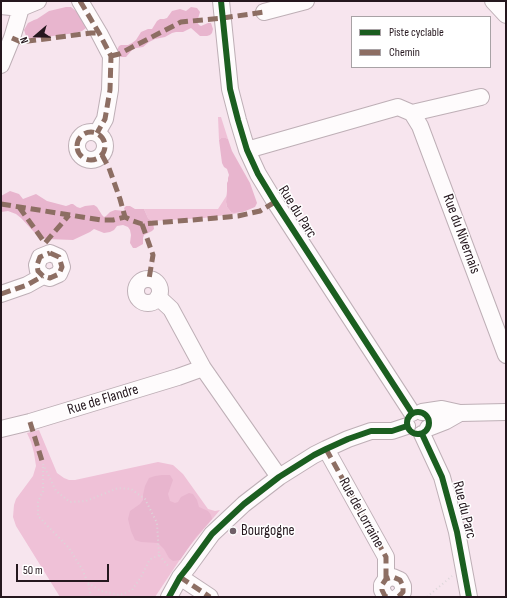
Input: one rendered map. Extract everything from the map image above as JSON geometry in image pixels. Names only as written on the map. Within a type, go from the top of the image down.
[{"type":"street","points":[[1,6],[21,8],[38,1]]},
{"type":"street","points":[[80,1],[111,56],[110,90],[105,119],[97,133]]},
{"type":"street","name":"Rue du Parc","points":[[221,1],[230,89],[247,150],[258,174],[278,208],[414,417],[427,416],[429,422],[425,431],[442,477],[457,532],[469,597]]},
{"type":"street","points":[[264,12],[306,1]]},
{"type":"street","points":[[493,1],[506,15]]},
{"type":"street","points":[[1,65],[12,38],[21,8]]},
{"type":"street","points":[[247,150],[398,106],[412,113],[482,97]]},
{"type":"street","name":"Rue du Nivernais","points":[[412,113],[420,126],[506,356]]},
{"type":"street","points":[[1,294],[27,285],[43,276]]},
{"type":"street","points":[[158,297],[171,309],[203,368],[279,477]]},
{"type":"street","name":"Rue de Flandre","points":[[1,429],[37,420],[203,368]]},
{"type":"street","points":[[169,597],[180,578],[204,544],[222,525],[244,504],[279,477],[314,455],[371,431],[392,431],[414,417],[442,409],[460,413],[506,412]]},
{"type":"street","points":[[425,431],[460,413]]},
{"type":"street","name":"Rue de Lorraine","points":[[326,449],[386,557],[386,579],[382,585],[382,590],[387,597]]},
{"type":"street","points":[[386,579],[393,577],[400,580],[403,586],[402,592],[398,597]]},
{"type":"street","points":[[180,578],[210,597]]},
{"type":"path","points":[[91,597],[88,583],[82,568],[69,548],[38,516],[38,502],[43,491],[42,464],[56,491],[70,502],[86,501],[118,488],[130,489],[145,499],[157,524],[159,555],[180,578]]},
{"type":"path","points":[[88,583],[101,591],[120,595],[132,590],[151,559],[159,555]]},
{"type":"path","points":[[427,597],[450,576],[465,571]]},
{"type":"shaded area","points":[[71,7],[77,12],[87,27],[86,28],[75,33],[31,39],[26,36],[24,30],[28,23],[49,11]]},
{"type":"shaded area","points":[[191,7],[197,8],[200,12],[197,22],[199,25],[201,26],[211,23],[213,29],[210,35],[200,36],[191,28],[183,32],[172,33],[165,37],[155,39],[143,47],[132,50],[126,57],[121,57],[119,55],[117,50],[119,46],[132,43],[141,32],[152,29],[157,21],[167,18],[172,11],[180,9],[186,11]]},
{"type":"shaded area","points":[[218,117],[221,117],[228,139],[221,138],[219,140]]},
{"type":"shaded area","points":[[221,138],[228,139],[232,151],[250,183],[257,203],[255,207],[243,212],[234,213],[227,207],[227,183],[229,175],[227,169],[222,163],[219,140]]},
{"type":"shaded area","points":[[10,191],[19,194],[23,199],[36,194],[47,201],[66,206],[73,204],[80,208],[94,205],[104,217],[115,210],[125,211],[124,208],[126,206],[130,206],[135,209],[144,209],[148,218],[153,222],[154,229],[144,235],[143,244],[136,248],[133,248],[130,243],[130,230],[128,227],[123,225],[117,226],[110,232],[104,233],[94,229],[73,240],[46,239],[40,237],[34,232],[16,214],[8,211],[1,212],[1,196]]},
{"type":"shaded area","points":[[227,195],[227,207],[231,212],[239,213],[204,218],[152,221],[148,218],[144,209],[218,209]]},
{"type":"shaded area","points":[[39,430],[57,473],[64,478],[75,480],[158,462],[173,465],[183,474],[208,509],[215,511],[220,510],[187,549],[155,597],[60,597],[16,526],[13,517],[16,499],[33,476],[36,466],[31,442],[27,433]]},
{"type":"shaded area","points":[[170,475],[173,480],[168,494],[170,501],[175,503],[178,502],[181,497],[189,493],[193,494],[199,507],[208,511],[212,519],[196,537],[180,560],[173,561],[169,558],[164,549],[158,543],[141,542],[135,540],[128,519],[130,511],[143,500],[145,486],[149,478]]},
{"type":"marked path","points":[[80,1],[111,56],[110,90],[105,119],[97,133]]},
{"type":"marked path","points":[[111,56],[119,54],[181,22],[264,12]]},
{"type":"marked path","points":[[12,38],[21,42],[99,33]]},
{"type":"marked path","points":[[91,132],[97,133],[101,136],[104,140],[105,146],[104,152],[101,156],[97,159],[91,160],[85,159],[81,156],[78,152],[77,146],[78,140],[81,136],[85,133],[91,132]]},
{"type":"marked path","points":[[102,155],[109,168],[125,217]]},
{"type":"marked path","points":[[1,204],[101,220],[113,220],[125,217],[142,224],[238,216],[260,211],[275,202]]},
{"type":"marked path","points":[[19,207],[45,243],[69,215]]},
{"type":"marked path","points":[[142,224],[153,255],[149,279]]},
{"type":"marked path","points":[[50,253],[59,257],[62,267],[59,274],[50,278],[43,276],[38,271],[37,265],[40,257],[50,253]]},
{"type":"marked path","points":[[1,294],[27,285],[43,276]]},
{"type":"marked path","points":[[30,422],[43,464]]},
{"type":"marked path","points":[[326,449],[386,557],[386,579]]},
{"type":"marked path","points":[[180,577],[210,597]]},
{"type":"marked path","points":[[387,597],[382,590],[382,585],[386,579],[393,577],[400,580],[403,586],[403,592],[398,597]]},
{"type":"cycle path","points":[[221,1],[230,89],[247,150],[258,174],[412,413]]},
{"type":"cycle path","points":[[418,412],[426,415],[429,423],[426,431],[418,434],[410,431],[407,423],[410,415],[418,412]]},
{"type":"cycle path","points":[[169,597],[180,577],[212,534],[244,504],[279,477],[314,455],[348,439],[371,431],[392,431],[407,426]]},
{"type":"cycle path","points":[[422,434],[442,477],[457,532],[469,597]]},
{"type":"place","name":"Bourgogne","points":[[233,531]]}]
